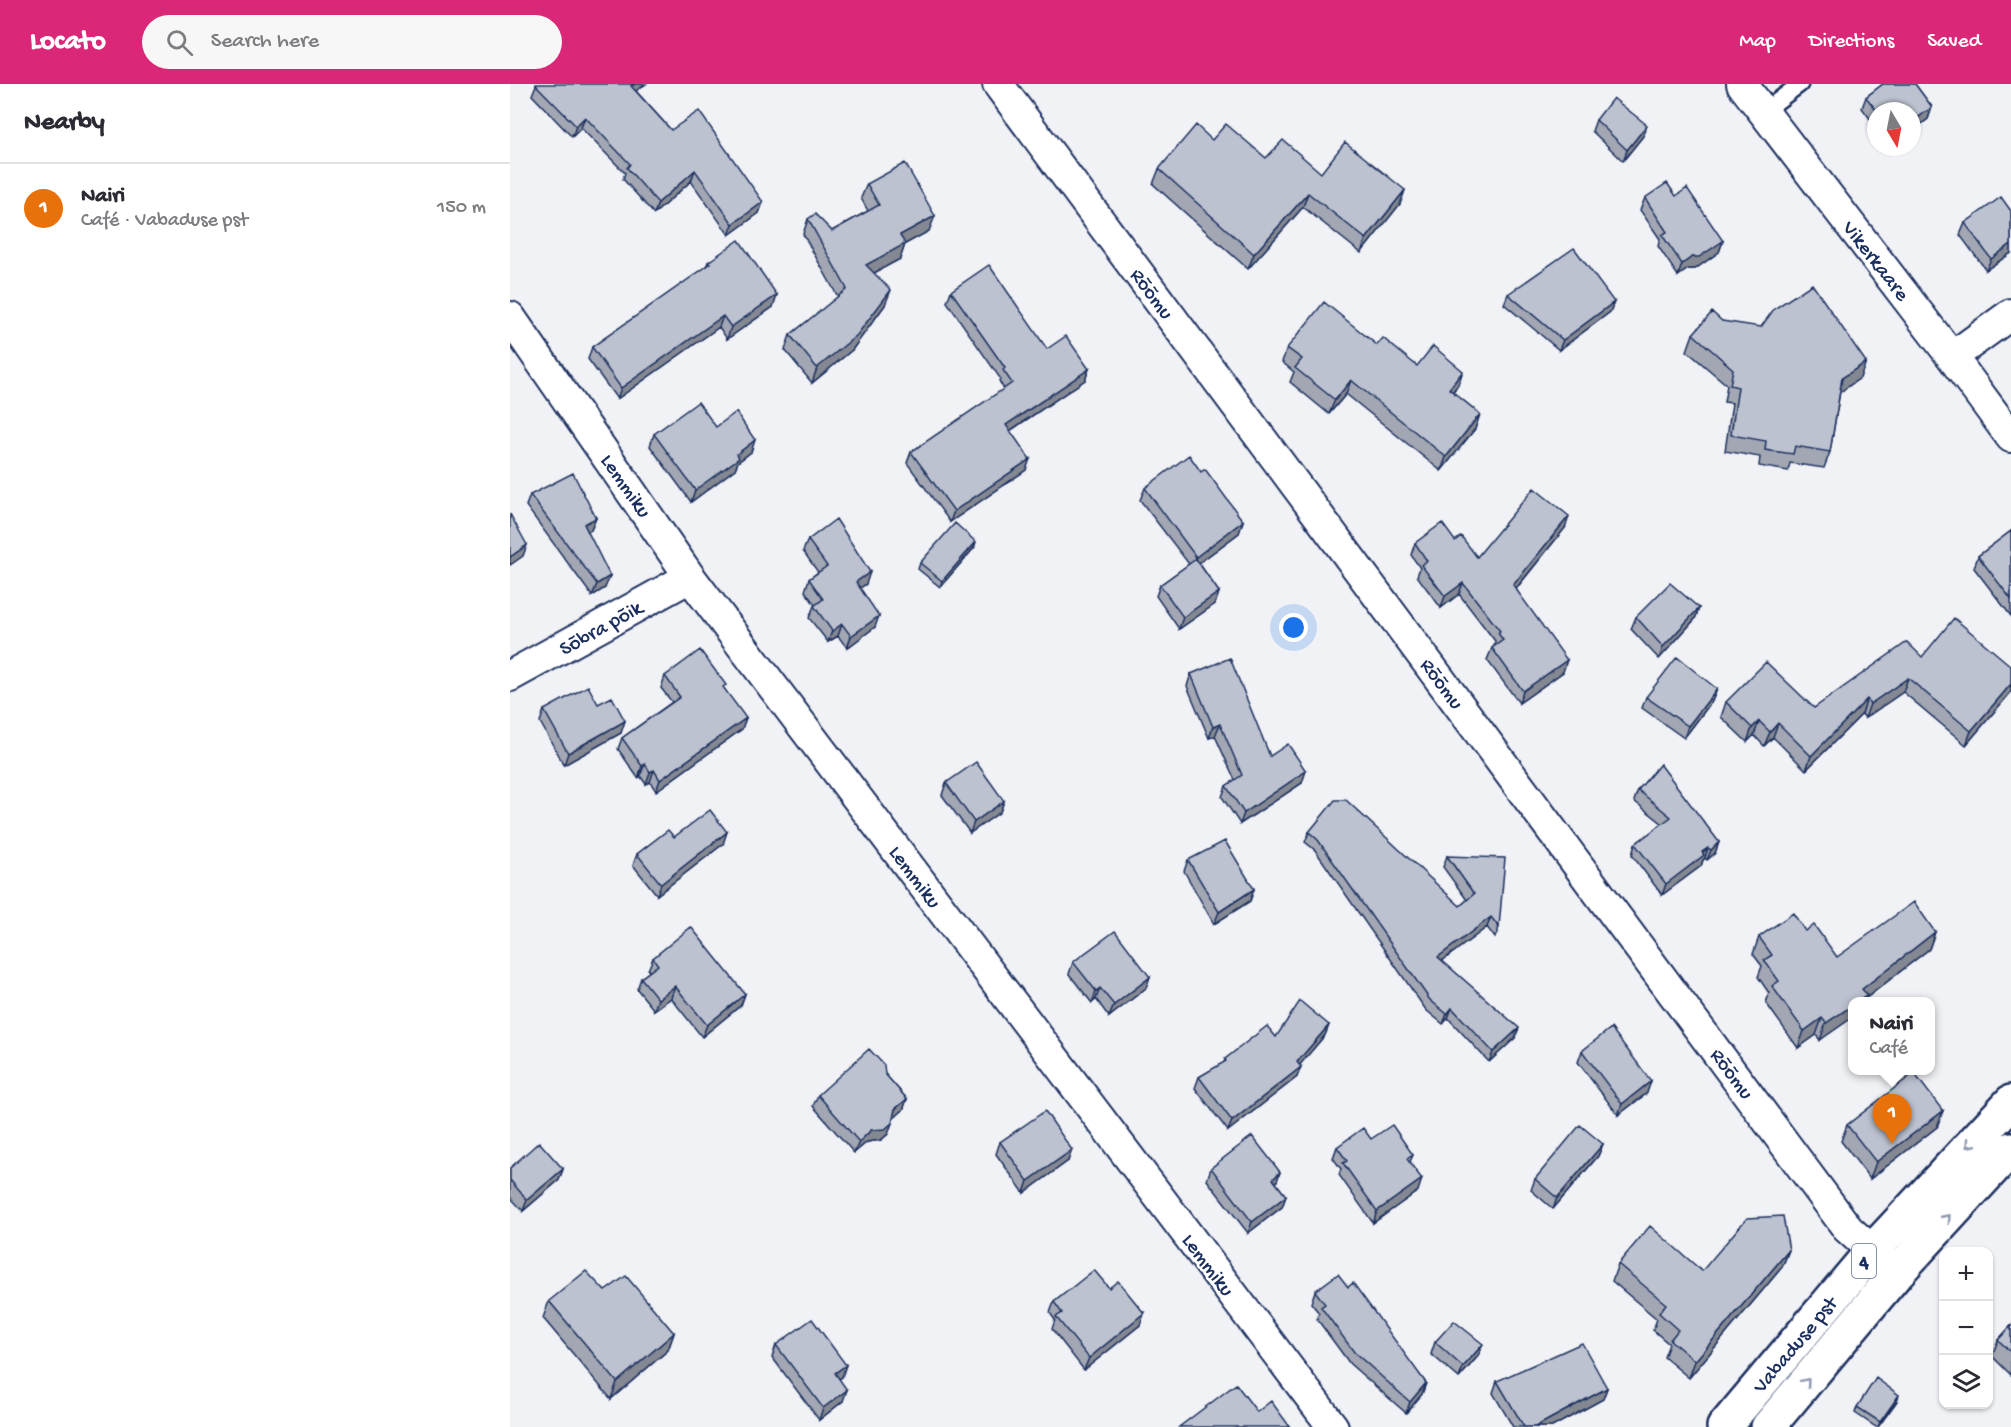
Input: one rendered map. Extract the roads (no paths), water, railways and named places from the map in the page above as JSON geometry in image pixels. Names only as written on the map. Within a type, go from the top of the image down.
[{"type":"highway","name":"Vabaduse pst","points":[[1724,1427],[1872,1251],[2011,1102]]},
{"type":"highway","name":"Vabaduse pst","points":[[1768,1427],[1897,1274],[2011,1149]]},
{"type":"street","name":"Rõõmu","points":[[998,84],[1848,1229],[1897,1274]]},
{"type":"street","name":"Vikerkaare","points":[[1742,84],[2011,437]]},
{"type":"street","points":[[1952,357],[2011,314]]},
{"type":"street","name":"Lemmiku","points":[[510,317],[690,577],[1333,1427]]},
{"type":"street","name":"Sõbra põik","points":[[510,676],[690,577]]},
{"type":"lane","points":[[1763,112],[1800,84]]},
{"type":"place","name":"Nairi","points":[[1892,1144]]}]
